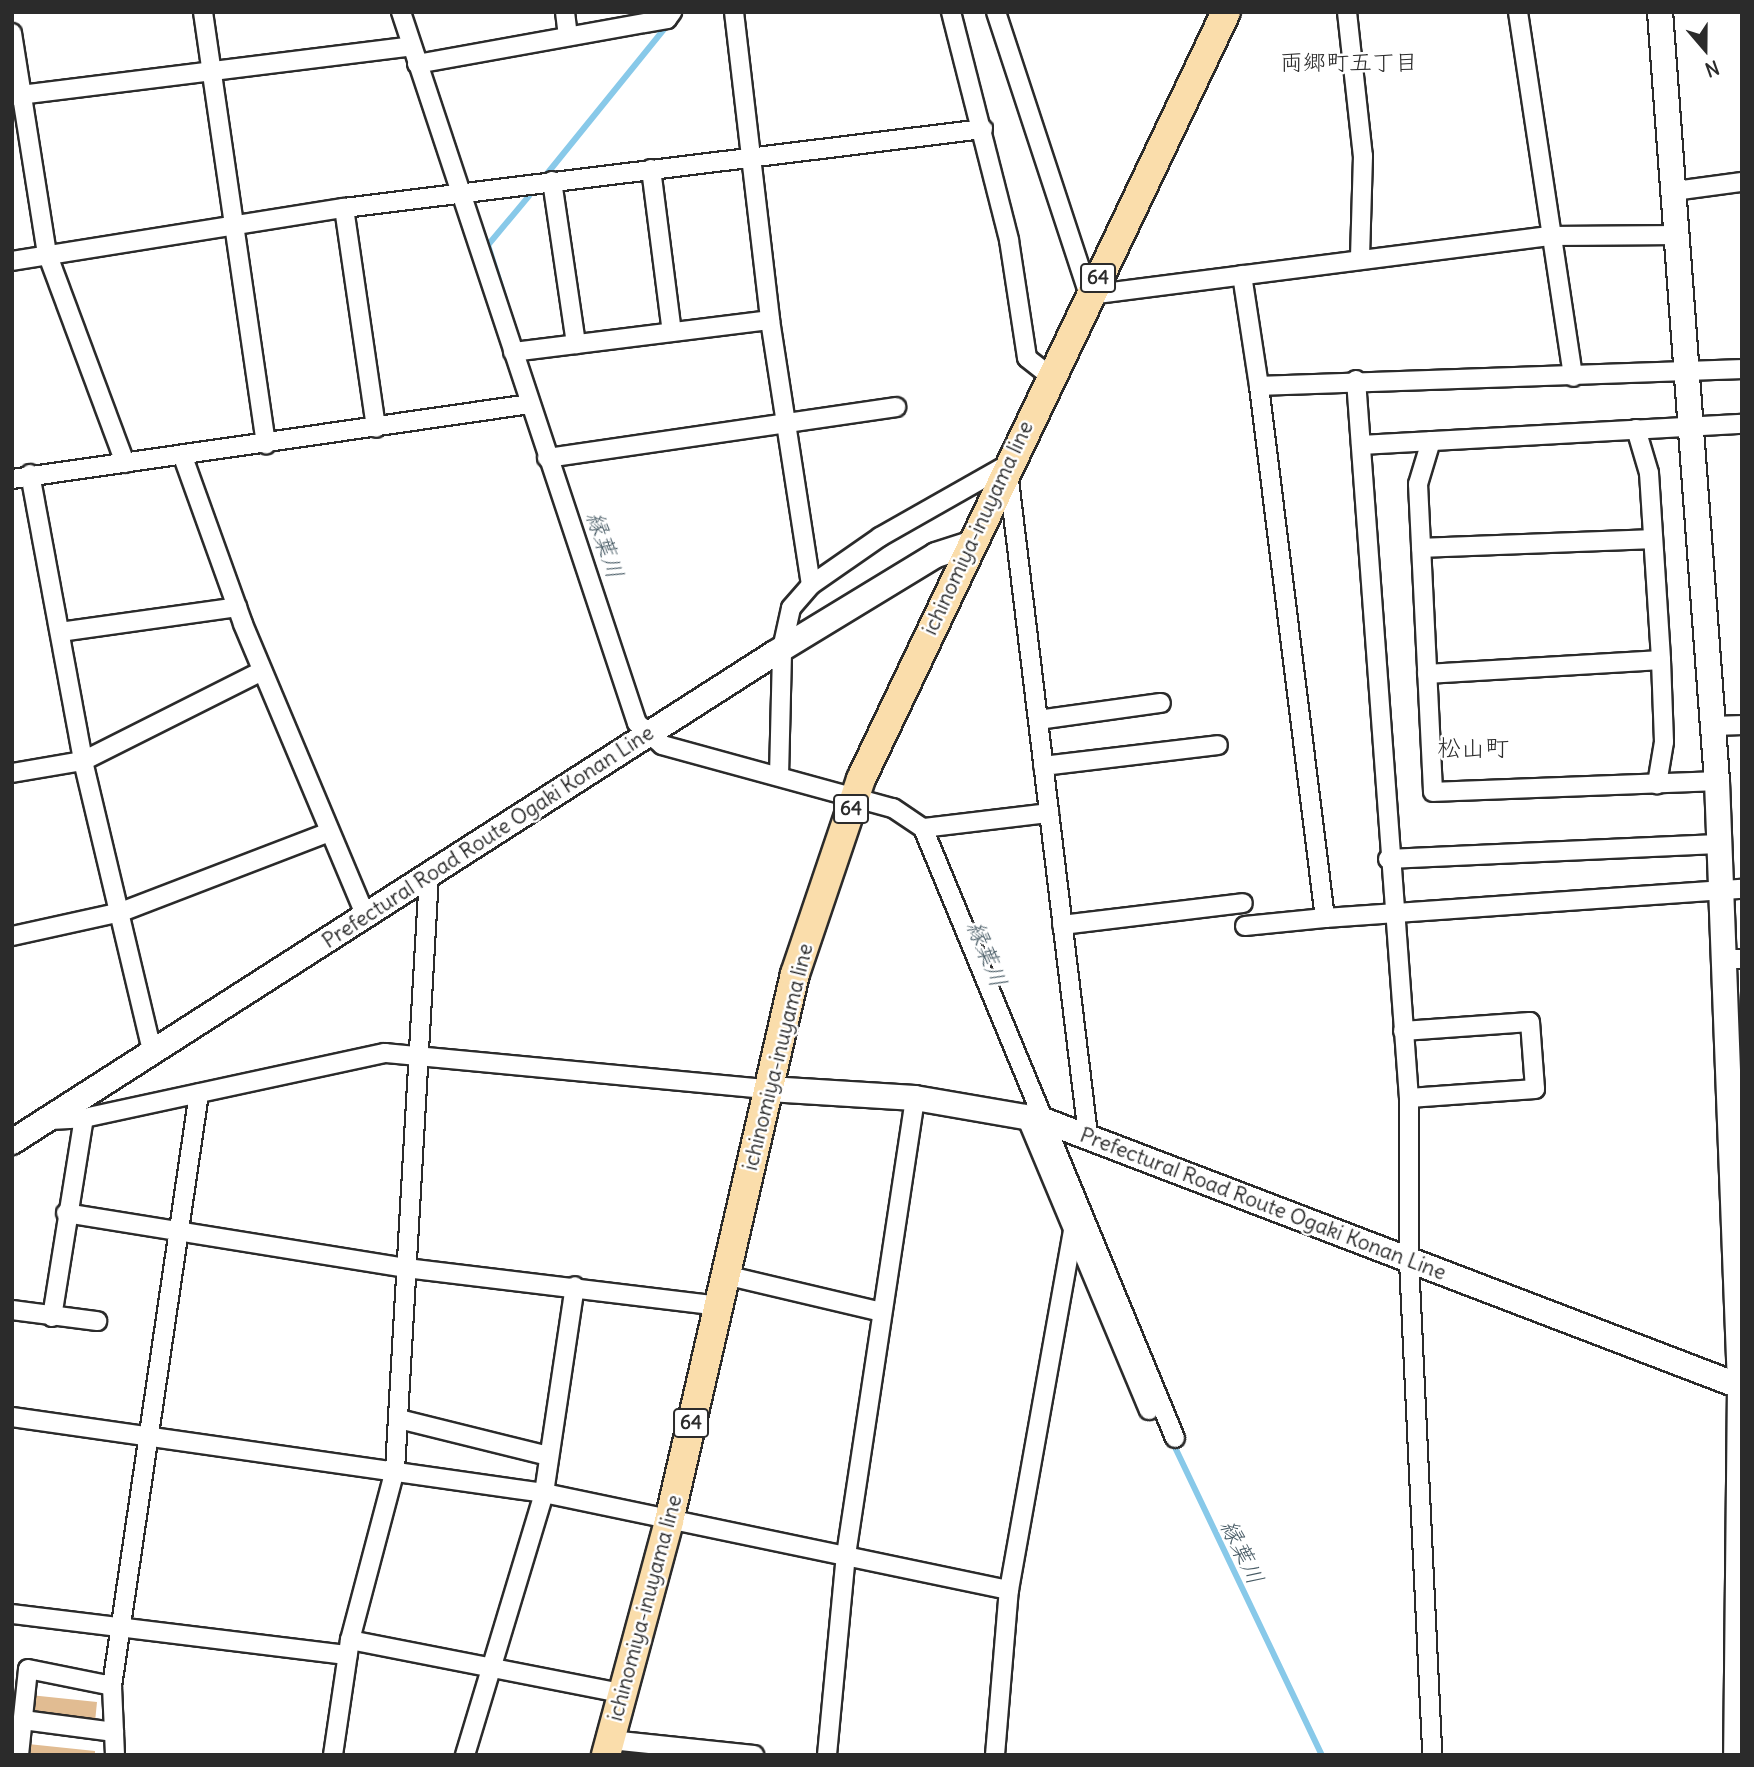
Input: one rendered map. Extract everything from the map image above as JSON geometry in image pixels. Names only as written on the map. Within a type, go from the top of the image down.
[{"type":"main road","name":"ichinomiya-inuyama line","points":[[608,1747],[669,1521],[795,974],[855,797],[970,544],[1226,12]]},
{"type":"main road","points":[[1660,12],[1714,726],[1718,844],[1731,889],[1741,1386],[1735,1755]]},
{"type":"main road","name":"Prefectural Road Route Ogaki Konan Line","points":[[12,1142],[782,649],[936,555],[970,544]]},
{"type":"main road","name":"Prefectural Road Route Ogaki Konan Line","points":[[769,1089],[915,1098],[1034,1117],[1088,1135],[1409,1261],[1741,1386]]},
{"type":"street","points":[[203,12],[266,444]]},
{"type":"street","points":[[401,12],[628,705],[647,735],[662,745],[893,808],[923,828],[1082,1234],[1130,1348],[1175,1438]]},
{"type":"street","points":[[565,12],[568,36]]},
{"type":"street","points":[[417,64],[667,19],[672,12]]},
{"type":"street","points":[[734,12],[770,320],[811,585]]},
{"type":"street","points":[[951,12],[983,129],[1027,358],[1050,376]]},
{"type":"street","points":[[996,12],[1090,295],[1547,236],[1678,235]]},
{"type":"street","points":[[1347,12],[1363,156],[1360,259]]},
{"type":"street","points":[[1518,12],[1547,236],[1573,377]]},
{"type":"street","points":[[12,33],[17,96],[47,253],[125,463]]},
{"type":"street","points":[[17,96],[411,46]]},
{"type":"street","points":[[12,261],[233,223],[461,192],[983,129]]},
{"type":"street","points":[[651,169],[672,332]]},
{"type":"street","points":[[552,181],[576,344]]},
{"type":"street","points":[[1675,191],[1742,181]]},
{"type":"street","points":[[344,208],[376,428]]},
{"type":"street","points":[[1242,275],[1259,386],[1325,918]]},
{"type":"street","points":[[513,352],[770,320]]},
{"type":"street","points":[[1259,386],[1356,380],[1573,377],[1742,369]]},
{"type":"street","points":[[1356,380],[1391,912],[1409,1098],[1409,1261],[1432,1755]]},
{"type":"street","points":[[12,479],[30,474],[183,457],[530,404]]},
{"type":"street","points":[[547,458],[897,407]]},
{"type":"street","points":[[1361,445],[1742,424]]},
{"type":"street","points":[[1636,429],[1649,473],[1661,660],[1664,742],[1657,784]]},
{"type":"street","points":[[1431,441],[1418,484],[1433,792],[1717,781]]},
{"type":"street","points":[[183,457],[262,671],[366,916]]},
{"type":"street","points":[[779,776],[782,649],[792,608],[811,585],[880,537],[1009,466],[1088,1135]]},
{"type":"street","points":[[30,474],[83,761],[152,1051]]},
{"type":"street","points":[[1421,548],[1653,539]]},
{"type":"street","points":[[60,632],[237,607]]},
{"type":"street","points":[[1427,674],[1661,660]]},
{"type":"street","points":[[12,774],[83,761],[262,671]]},
{"type":"street","points":[[1038,720],[1161,703]]},
{"type":"street","points":[[1714,726],[1742,725]]},
{"type":"street","points":[[1044,766],[1218,745]]},
{"type":"street","points":[[923,828],[1049,813]]},
{"type":"street","points":[[12,936],[121,912],[329,832]]},
{"type":"street","points":[[1388,859],[1718,844]]},
{"type":"street","points":[[333,1755],[349,1648],[395,1470],[429,874]]},
{"type":"street","points":[[1245,926],[1391,912],[1731,889]]},
{"type":"street","points":[[1062,925],[1243,903]]},
{"type":"street","points":[[1403,1031],[1530,1022],[1535,1089],[1409,1098]]},
{"type":"street","points":[[48,1120],[85,1118],[385,1053],[769,1089]]},
{"type":"street","points":[[115,1755],[113,1686],[153,1434],[199,1093]]},
{"type":"street","points":[[827,1755],[846,1555],[915,1098]]},
{"type":"street","points":[[52,1317],[66,1213],[85,1118]]},
{"type":"street","points":[[66,1213],[406,1268],[575,1286],[718,1306]]},
{"type":"street","points":[[995,1755],[1009,1590],[1082,1234]]},
{"type":"street","points":[[725,1275],[881,1312]]},
{"type":"street","points":[[465,1755],[544,1493],[575,1286]]},
{"type":"street","points":[[12,1310],[97,1321]]},
{"type":"street","points":[[1130,1348],[1149,1410]]},
{"type":"street","points":[[12,1416],[153,1434],[544,1493],[1009,1590]]},
{"type":"street","points":[[399,1419],[549,1457]]},
{"type":"street","points":[[12,1614],[120,1632],[349,1648],[492,1668],[624,1694]]},
{"type":"street","points":[[19,1755],[28,1669],[113,1686]]},
{"type":"street","points":[[23,1720],[114,1731]]},
{"type":"street","points":[[608,1747],[754,1755]]},
{"type":"building","points":[[30,1695],[97,1702],[95,1722],[28,1714]]},
{"type":"building","points":[[28,1744],[95,1751],[95,1755],[27,1755]]},
{"type":"waterway","name":"縁葉川","points":[[546,175],[670,22]]},
{"type":"waterway","name":"縁葉川","points":[[505,299],[488,245],[529,196]]},
{"type":"waterway","name":"縁葉川","points":[[1172,1441],[1322,1755]]},
{"type":"district","name":"両郷町五丁目","points":[[1349,62]]},
{"type":"district","name":"松山町","points":[[1473,748]]}]
